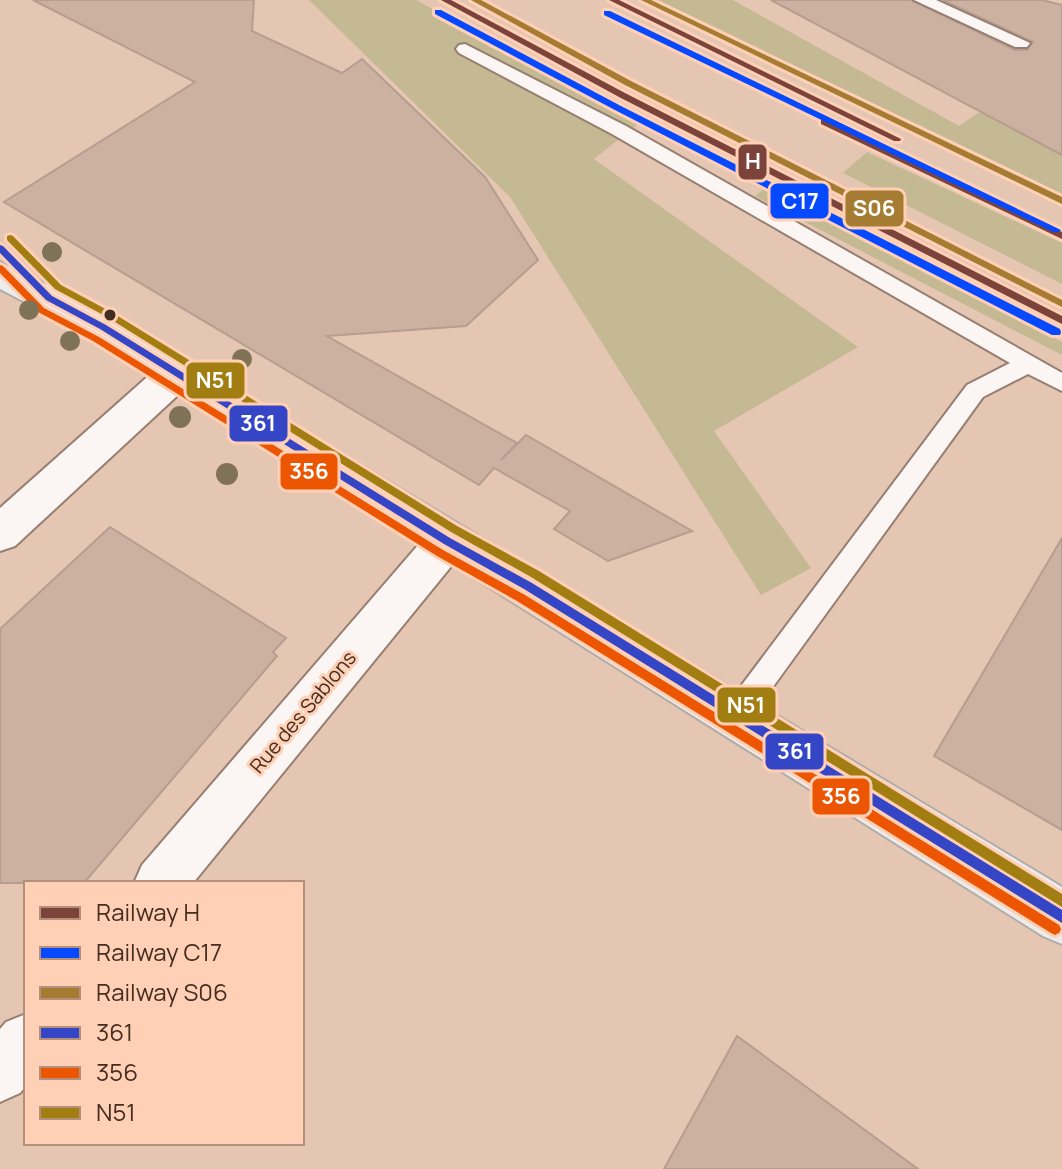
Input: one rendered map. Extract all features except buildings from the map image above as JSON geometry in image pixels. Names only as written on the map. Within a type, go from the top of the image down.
[{"type":"main road","points":[[0,248],[49,298]]},
{"type":"main road","points":[[0,274],[49,298],[177,373],[1062,917]]},
{"type":"street","points":[[0,534],[177,373]]},
{"type":"street","name":"Rue des Sablons","points":[[162,881],[447,541]]},
{"type":"street","points":[[0,1073],[24,1044]]},
{"type":"lane","points":[[922,0],[1021,43]]},
{"type":"lane","points":[[465,49],[619,130],[1062,383]]},
{"type":"lane","points":[[736,715],[975,391],[1026,365]]},
{"type":"shaded area","points":[[309,0],[416,0],[642,121],[594,159],[858,347],[714,431],[811,568],[761,595],[510,197]]},
{"type":"shaded area","points":[[645,0],[733,0],[959,126],[981,111],[1062,154],[1062,202]]},
{"type":"shaded area","points":[[867,152],[1062,243],[1062,284],[843,173]]},
{"type":"shaded area","points":[[766,187],[1062,342],[1062,355],[755,196]]},
{"type":"rail line","name":"H","points":[[445,0],[622,95],[1062,320]]},
{"type":"rail line","name":"S06","points":[[475,0],[628,83],[1062,304]]},
{"type":"rail line","name":"H","points":[[613,0],[897,139]]},
{"type":"rail line","name":"S06","points":[[645,0],[1062,201]]},
{"type":"rail line","name":"C17","points":[[438,12],[616,107],[1056,332]]},
{"type":"rail line","name":"C17","points":[[607,13],[1056,230]]},
{"type":"rail line","name":"H","points":[[824,122],[1062,236]]},
{"type":"transit line","name":"N51","points":[[10,238],[58,287],[110,315],[454,529],[535,574],[1062,901]]},
{"type":"transit line","name":"361","points":[[0,248],[49,298],[103,327],[447,541],[528,586],[1062,917]]},
{"type":"transit line","name":"356","points":[[0,268],[41,310],[96,339],[440,553],[521,598],[1055,929]]}]
